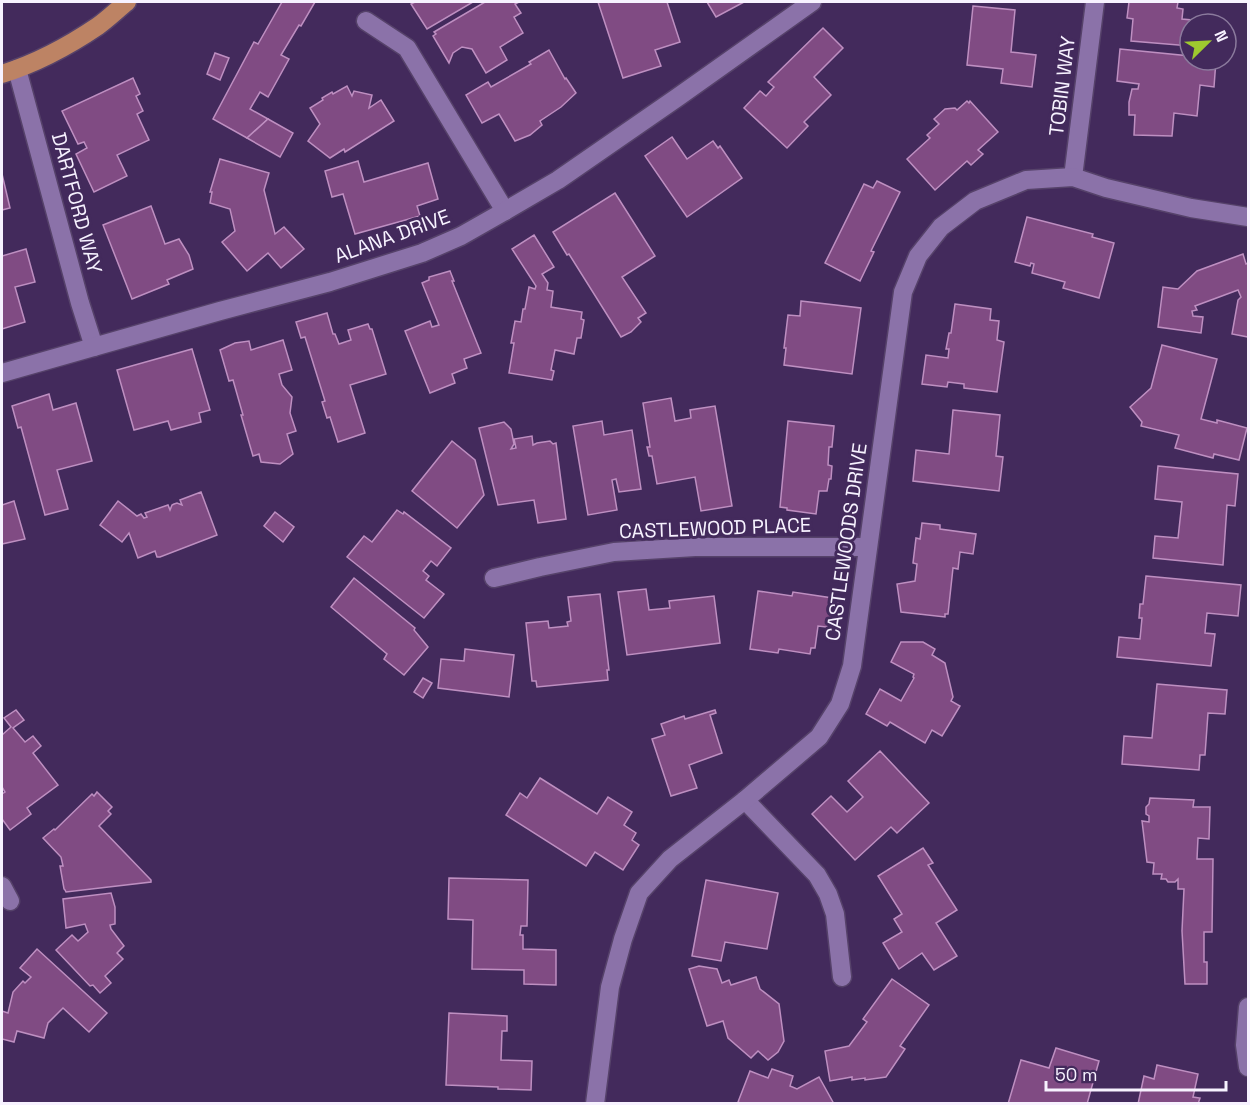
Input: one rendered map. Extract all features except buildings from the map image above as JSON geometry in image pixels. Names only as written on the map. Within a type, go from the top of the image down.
[{"type":"main road","points":[[9,72],[51,53],[99,25],[127,2]]},
{"type":"street","name":"ALANA DRIVE","points":[[2,373],[330,282],[423,253],[461,236],[505,212],[567,173],[812,2]]},
{"type":"street","name":"TOBIN WAY","points":[[1073,177],[1095,2]]},
{"type":"street","points":[[366,21],[407,48],[505,212]]},
{"type":"street","name":"DARTFORD WAY","points":[[9,72],[94,347]]},
{"type":"street","name":"CASTLEWOODS DRIVE","points":[[595,1104],[610,987],[639,893],[670,859],[745,800],[819,737],[840,704],[852,666],[903,292],[918,256],[941,227],[975,201],[1026,180],[1073,177],[1106,188],[1191,208],[1248,216]]},
{"type":"street","name":"CASTLEWOOD PLACE","points":[[494,578],[614,552],[695,547],[868,547]]},
{"type":"street","points":[[745,800],[818,875],[836,914],[842,977]]},
{"type":"street","points":[[1248,1007],[1245,1045],[1248,1067]]}]
